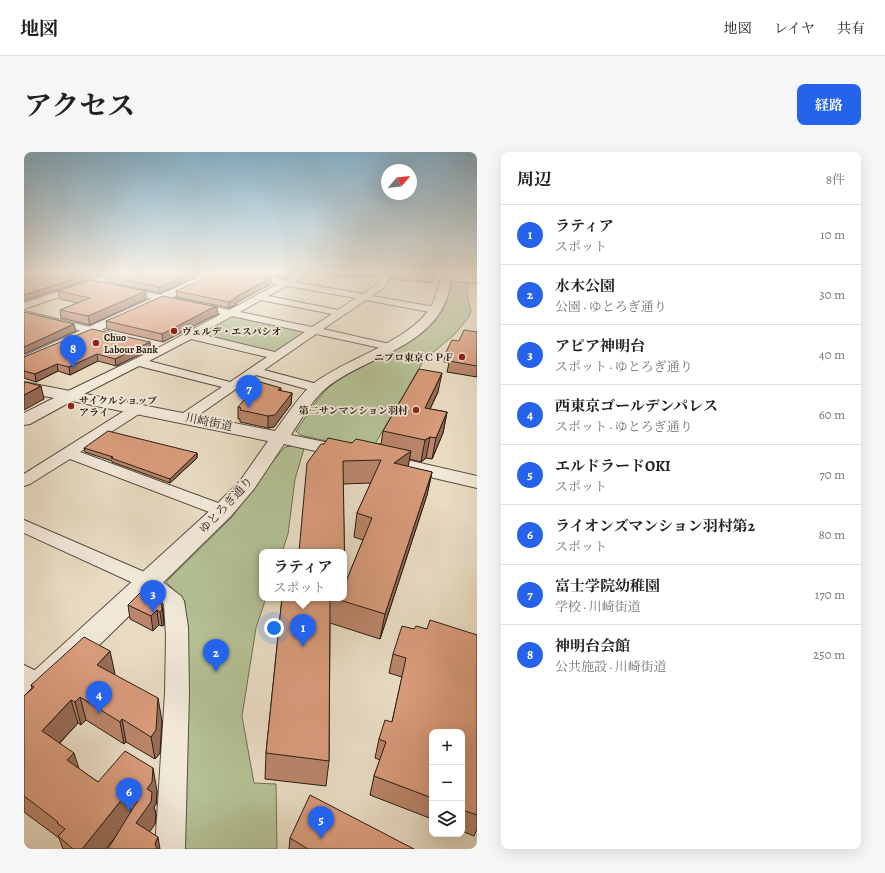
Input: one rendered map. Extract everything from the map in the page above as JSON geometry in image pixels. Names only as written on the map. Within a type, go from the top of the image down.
[{"type":"street","points":[[24,361],[143,307]]},
{"type":"street","points":[[201,307],[390,347]]},
{"type":"street","points":[[24,420],[166,348],[242,307]]},
{"type":"street","points":[[307,307],[339,313]]},
{"type":"street","points":[[185,418],[349,307]]},
{"type":"street","points":[[416,307],[435,310]]},
{"type":"street","name":"ゆとろぎ通り","points":[[29,686],[149,582],[224,511],[247,485],[280,437],[317,388],[338,373],[390,347],[420,327],[437,307]]},
{"type":"street","points":[[24,314],[121,337]]},
{"type":"street","points":[[190,335],[277,356]]},
{"type":"street","points":[[151,345],[166,348]]},
{"type":"street","points":[[139,362],[232,386]]},
{"type":"street","points":[[254,371],[317,388]]},
{"type":"street","points":[[24,387],[69,396]]},
{"type":"street","name":"川崎街道","points":[[69,396],[280,437],[477,482]]},
{"type":"street","points":[[24,481],[137,409]]},
{"type":"street","points":[[69,453],[224,511]]},
{"type":"street","points":[[24,526],[149,582],[174,601],[178,620],[177,703],[171,799],[170,849]]},
{"type":"green space","points":[[444,307],[470,307],[471,311],[468,318],[455,334],[424,360],[371,451],[300,435],[296,431],[319,398],[336,381],[410,342],[423,333],[435,321]]},
{"type":"green space","points":[[234,315],[307,332],[277,353],[197,336],[229,316]]},
{"type":"green space","points":[[293,446],[304,449],[295,479],[288,534],[283,549],[259,549],[259,601],[265,601],[256,628],[242,716],[254,783],[276,784],[277,849],[180,849],[185,601],[166,582],[233,516],[267,468],[285,447]]},
{"type":"building","points":[[69,307],[110,307],[88,316],[60,310]]},
{"type":"building","points":[[139,307],[217,307],[210,309],[162,334],[106,321]]},
{"type":"building","points":[[24,312],[74,324],[24,347]]},
{"type":"building","points":[[92,329],[150,342],[115,359],[97,354],[69,367],[57,364],[35,374],[24,371],[24,357]]},
{"type":"building","points":[[464,330],[477,332],[477,366],[449,361],[453,353],[446,352],[452,340],[459,341]]},
{"type":"building","points":[[419,369],[442,373],[425,408],[447,412],[436,438],[430,437],[425,440],[383,431]]},
{"type":"building","points":[[26,382],[41,386],[24,395],[24,383]]},
{"type":"building","points":[[260,382],[281,388],[278,390],[292,393],[275,415],[268,416],[240,410],[241,408],[238,407]]},
{"type":"building","points":[[108,431],[197,453],[170,479],[111,458],[113,457],[84,448]]},
{"type":"building","points":[[328,438],[352,443],[356,439],[411,451],[394,463],[432,472],[385,614],[343,601],[347,601],[347,579],[372,518],[357,513],[381,460],[343,461],[344,549],[299,549],[307,463],[321,444],[324,444]]},
{"type":"building","points":[[146,587],[161,594],[162,610],[160,612],[157,610],[151,616],[128,605]]},
{"type":"building","points":[[282,601],[330,601],[329,761],[266,753]]},
{"type":"building","points":[[430,620],[477,635],[477,815],[465,811],[465,729],[429,729],[429,797],[374,776],[386,742],[379,739],[385,720],[392,722],[406,658],[393,654],[402,626],[414,629],[416,626],[427,629]]},
{"type":"building","points":[[84,637],[110,651],[97,665],[158,698],[156,730],[151,737],[122,719],[120,722],[80,697],[75,702],[71,700],[42,731],[74,753],[67,760],[98,782],[125,751],[153,768],[152,782],[147,789],[152,792],[151,802],[136,823],[158,837],[155,844],[156,849],[108,849],[138,800],[127,793],[82,849],[73,849],[58,836],[65,829],[24,796],[24,696],[34,687],[31,685]]},
{"type":"building","points":[[310,795],[414,849],[308,849],[290,838]]},
{"type":"place","name":"ヴェルデ・エスパシオ","points":[[174,331]]},
{"type":"place","name":"Chuo Labour Bank","points":[[96,343]]},
{"type":"place","name":"ニプロ東京ＣＰＦ","points":[[462,357]]},
{"type":"place","name":"神明台会館","points":[[73,368]]},
{"type":"place","name":"サイクルショップ アライ","points":[[71,406]]},
{"type":"place","name":"富士学院幼稚園","points":[[249,408]]},
{"type":"place","name":"第二サンマンション羽村","points":[[416,410]]},
{"type":"place","name":"アピア神明台","points":[[153,613]]},
{"type":"place","name":"ラティア","points":[[303,647]]},
{"type":"place","name":"水木公園","points":[[216,672]]},
{"type":"place","name":"西東京ゴールデンパレス","points":[[99,714]]},
{"type":"place","name":"ライオンズマンション羽村第2","points":[[129,811]]},
{"type":"place","name":"エルドラードOKI","points":[[321,839]]}]
